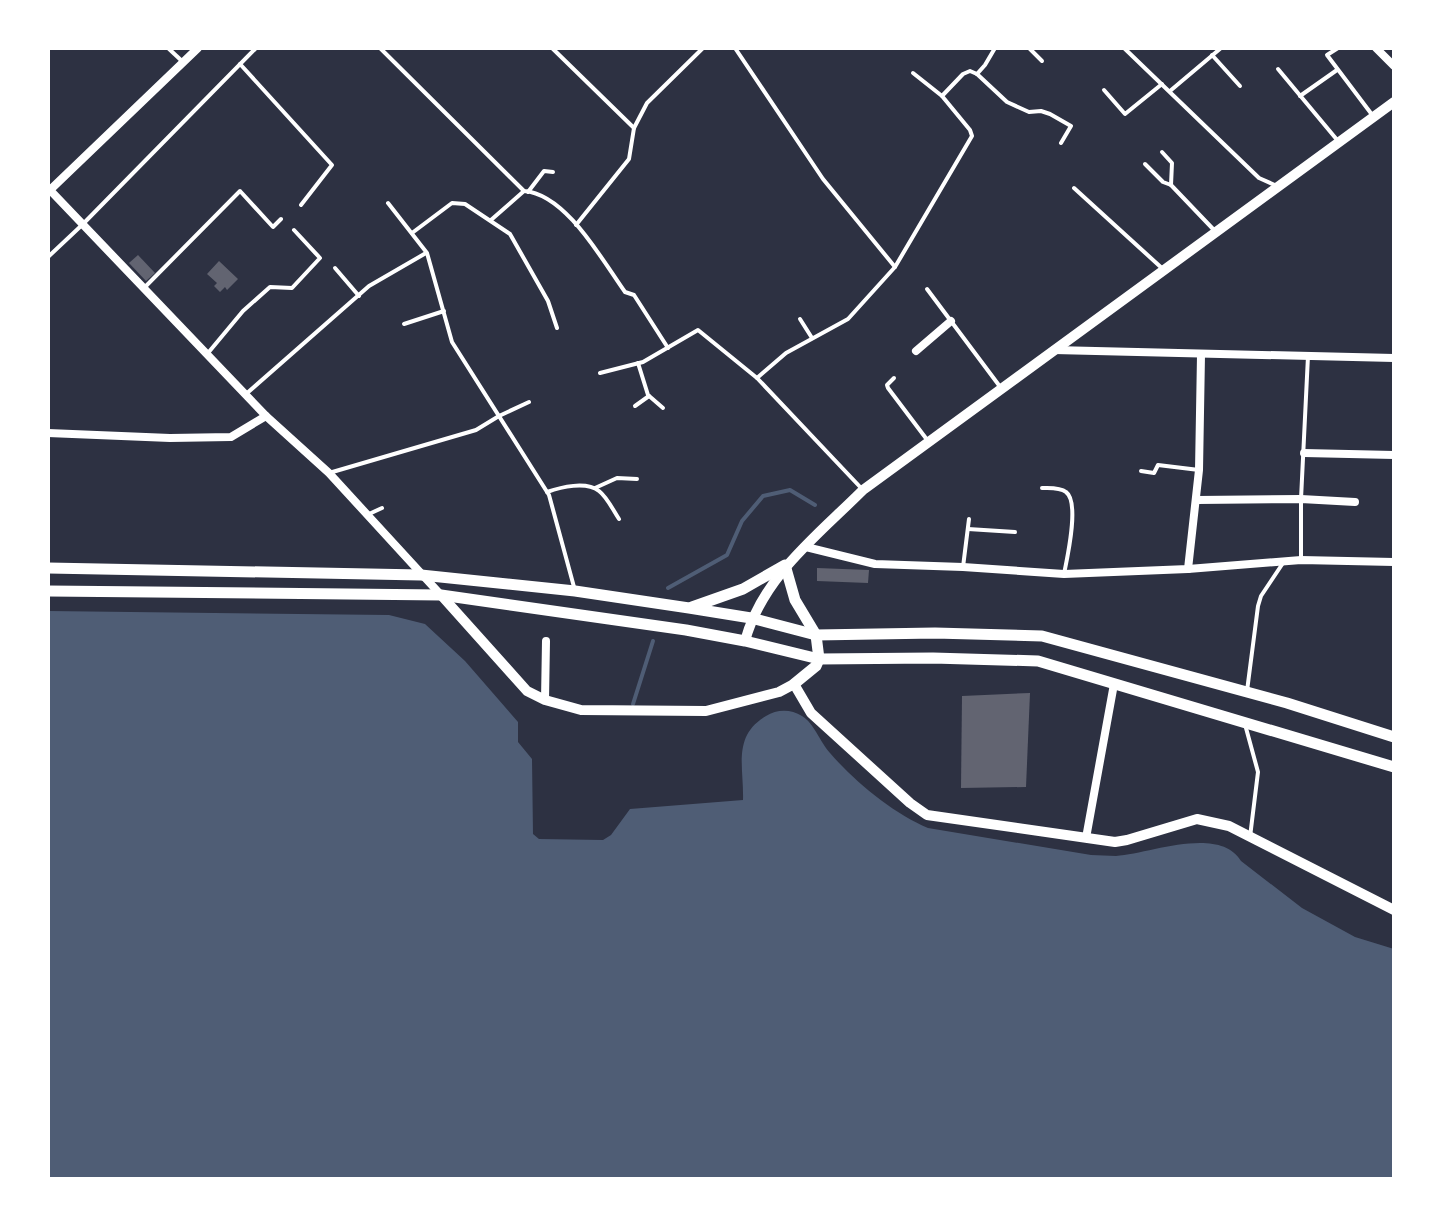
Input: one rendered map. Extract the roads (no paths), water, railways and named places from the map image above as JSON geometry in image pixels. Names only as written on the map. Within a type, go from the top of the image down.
[{"type":"main road","points":[[689,608],[732,594],[785,565],[795,600],[816,635],[819,659],[794,684]]},
{"type":"main road","points":[[48,568],[421,575],[576,591],[689,608],[751,618],[816,635],[1042,636],[1394,737]]},
{"type":"main road","points":[[48,590],[441,595],[666,627],[819,659],[1038,661],[1394,767]]},
{"type":"street","points":[[198,48],[48,189],[266,416],[369,514],[527,691],[582,710],[706,712],[779,692],[794,684],[811,713],[917,810],[937,817],[1115,842],[1197,818],[1229,826],[1394,910]]},
{"type":"street","points":[[1376,48],[1394,66]]},
{"type":"street","points":[[745,641],[751,618],[785,565],[863,490],[1394,102]]},
{"type":"street","points":[[916,351],[950,321]]},
{"type":"street","points":[[1054,350],[1394,358]]},
{"type":"street","points":[[1188,569],[1199,470],[1202,355]]},
{"type":"street","points":[[48,434],[230,438],[266,416]]},
{"type":"street","points":[[1304,453],[1394,455]]},
{"type":"street","points":[[1197,500],[1355,502]]},
{"type":"street","points":[[806,547],[875,564],[1064,574],[1302,560],[1394,562]]},
{"type":"street","points":[[545,700],[546,640]]},
{"type":"street","points":[[1086,838],[1114,684]]},
{"type":"lane","points":[[168,48],[183,62]]},
{"type":"lane","points":[[48,256],[256,48]]},
{"type":"lane","points":[[380,48],[526,192],[554,202],[576,225],[625,292],[634,296],[668,348]]},
{"type":"lane","points":[[552,48],[634,128]]},
{"type":"lane","points":[[576,225],[629,159],[634,128],[647,102],[703,48]]},
{"type":"lane","points":[[736,48],[822,179],[895,267]]},
{"type":"lane","points":[[977,74],[995,48]]},
{"type":"lane","points":[[1029,48],[1042,61]]},
{"type":"lane","points":[[1124,48],[1259,178],[1277,186]]},
{"type":"lane","points":[[1170,91],[1222,48]]},
{"type":"lane","points":[[1338,48],[1327,55],[1373,116]]},
{"type":"lane","points":[[1212,54],[1240,86]]},
{"type":"lane","points":[[240,64],[332,165],[301,205]]},
{"type":"lane","points":[[1278,70],[1338,142]]},
{"type":"lane","points":[[1300,96],[1338,70]]},
{"type":"lane","points":[[942,96],[970,71],[1008,102],[1029,112],[1050,114],[1071,126],[1061,143]]},
{"type":"lane","points":[[757,378],[786,352],[848,318],[895,267],[972,136],[942,96],[913,74]]},
{"type":"lane","points":[[1104,90],[1125,114],[1162,84]]},
{"type":"lane","points":[[1162,152],[1172,163],[1171,185]]},
{"type":"lane","points":[[1146,164],[1215,231]]},
{"type":"lane","points":[[491,220],[526,192],[544,170],[553,172]]},
{"type":"lane","points":[[1074,188],[1164,270]]},
{"type":"lane","points":[[144,288],[240,192],[272,227],[282,219]]},
{"type":"lane","points":[[388,202],[427,253],[452,342],[547,492],[576,591]]},
{"type":"lane","points":[[412,233],[452,202],[465,204],[491,220],[510,234],[548,301],[557,328]]},
{"type":"lane","points":[[208,353],[243,311],[270,287],[292,288],[320,258],[294,230]]},
{"type":"lane","points":[[246,394],[369,286],[427,253]]},
{"type":"lane","points":[[336,268],[358,296]]},
{"type":"lane","points":[[927,290],[1001,388]]},
{"type":"lane","points":[[404,324],[444,311]]},
{"type":"lane","points":[[800,318],[812,338]]},
{"type":"lane","points":[[600,372],[638,363],[698,330],[757,378],[863,490]]},
{"type":"lane","points":[[1302,560],[1300,499],[1308,356]]},
{"type":"lane","points":[[638,363],[650,396],[663,408]]},
{"type":"lane","points":[[894,378],[888,388],[928,441]]},
{"type":"lane","points":[[635,406],[650,396]]},
{"type":"lane","points":[[329,473],[476,430],[529,402]]},
{"type":"lane","points":[[1141,471],[1154,473],[1158,465],[1199,470]]},
{"type":"lane","points":[[547,492],[595,488],[617,478],[637,479]]},
{"type":"lane","points":[[595,488],[619,519]]},
{"type":"lane","points":[[1042,488],[1066,492],[1072,500],[1064,574]]},
{"type":"lane","points":[[369,514],[382,508]]},
{"type":"lane","points":[[963,567],[969,518]]},
{"type":"lane","points":[[968,529],[1015,532]]},
{"type":"lane","points":[[1247,692],[1258,606],[1283,563]]},
{"type":"lane","points":[[1245,724],[1258,772],[1250,836]]},
{"type":"water","points":[[48,611],[389,615],[425,624],[465,661],[518,722],[518,742],[532,759],[533,834],[539,839],[603,840],[630,809],[743,800],[742,753],[748,733],[766,716],[784,711],[806,719],[830,753],[875,796],[928,828],[1091,855],[1116,856],[1200,843],[1231,850],[1302,908],[1355,937],[1394,949],[1394,1179],[48,1179]]},
{"type":"waterway","points":[[668,588],[727,555],[742,521],[763,496],[790,490],[815,505]]},
{"type":"waterway","points":[[633,704],[653,641]]}]
